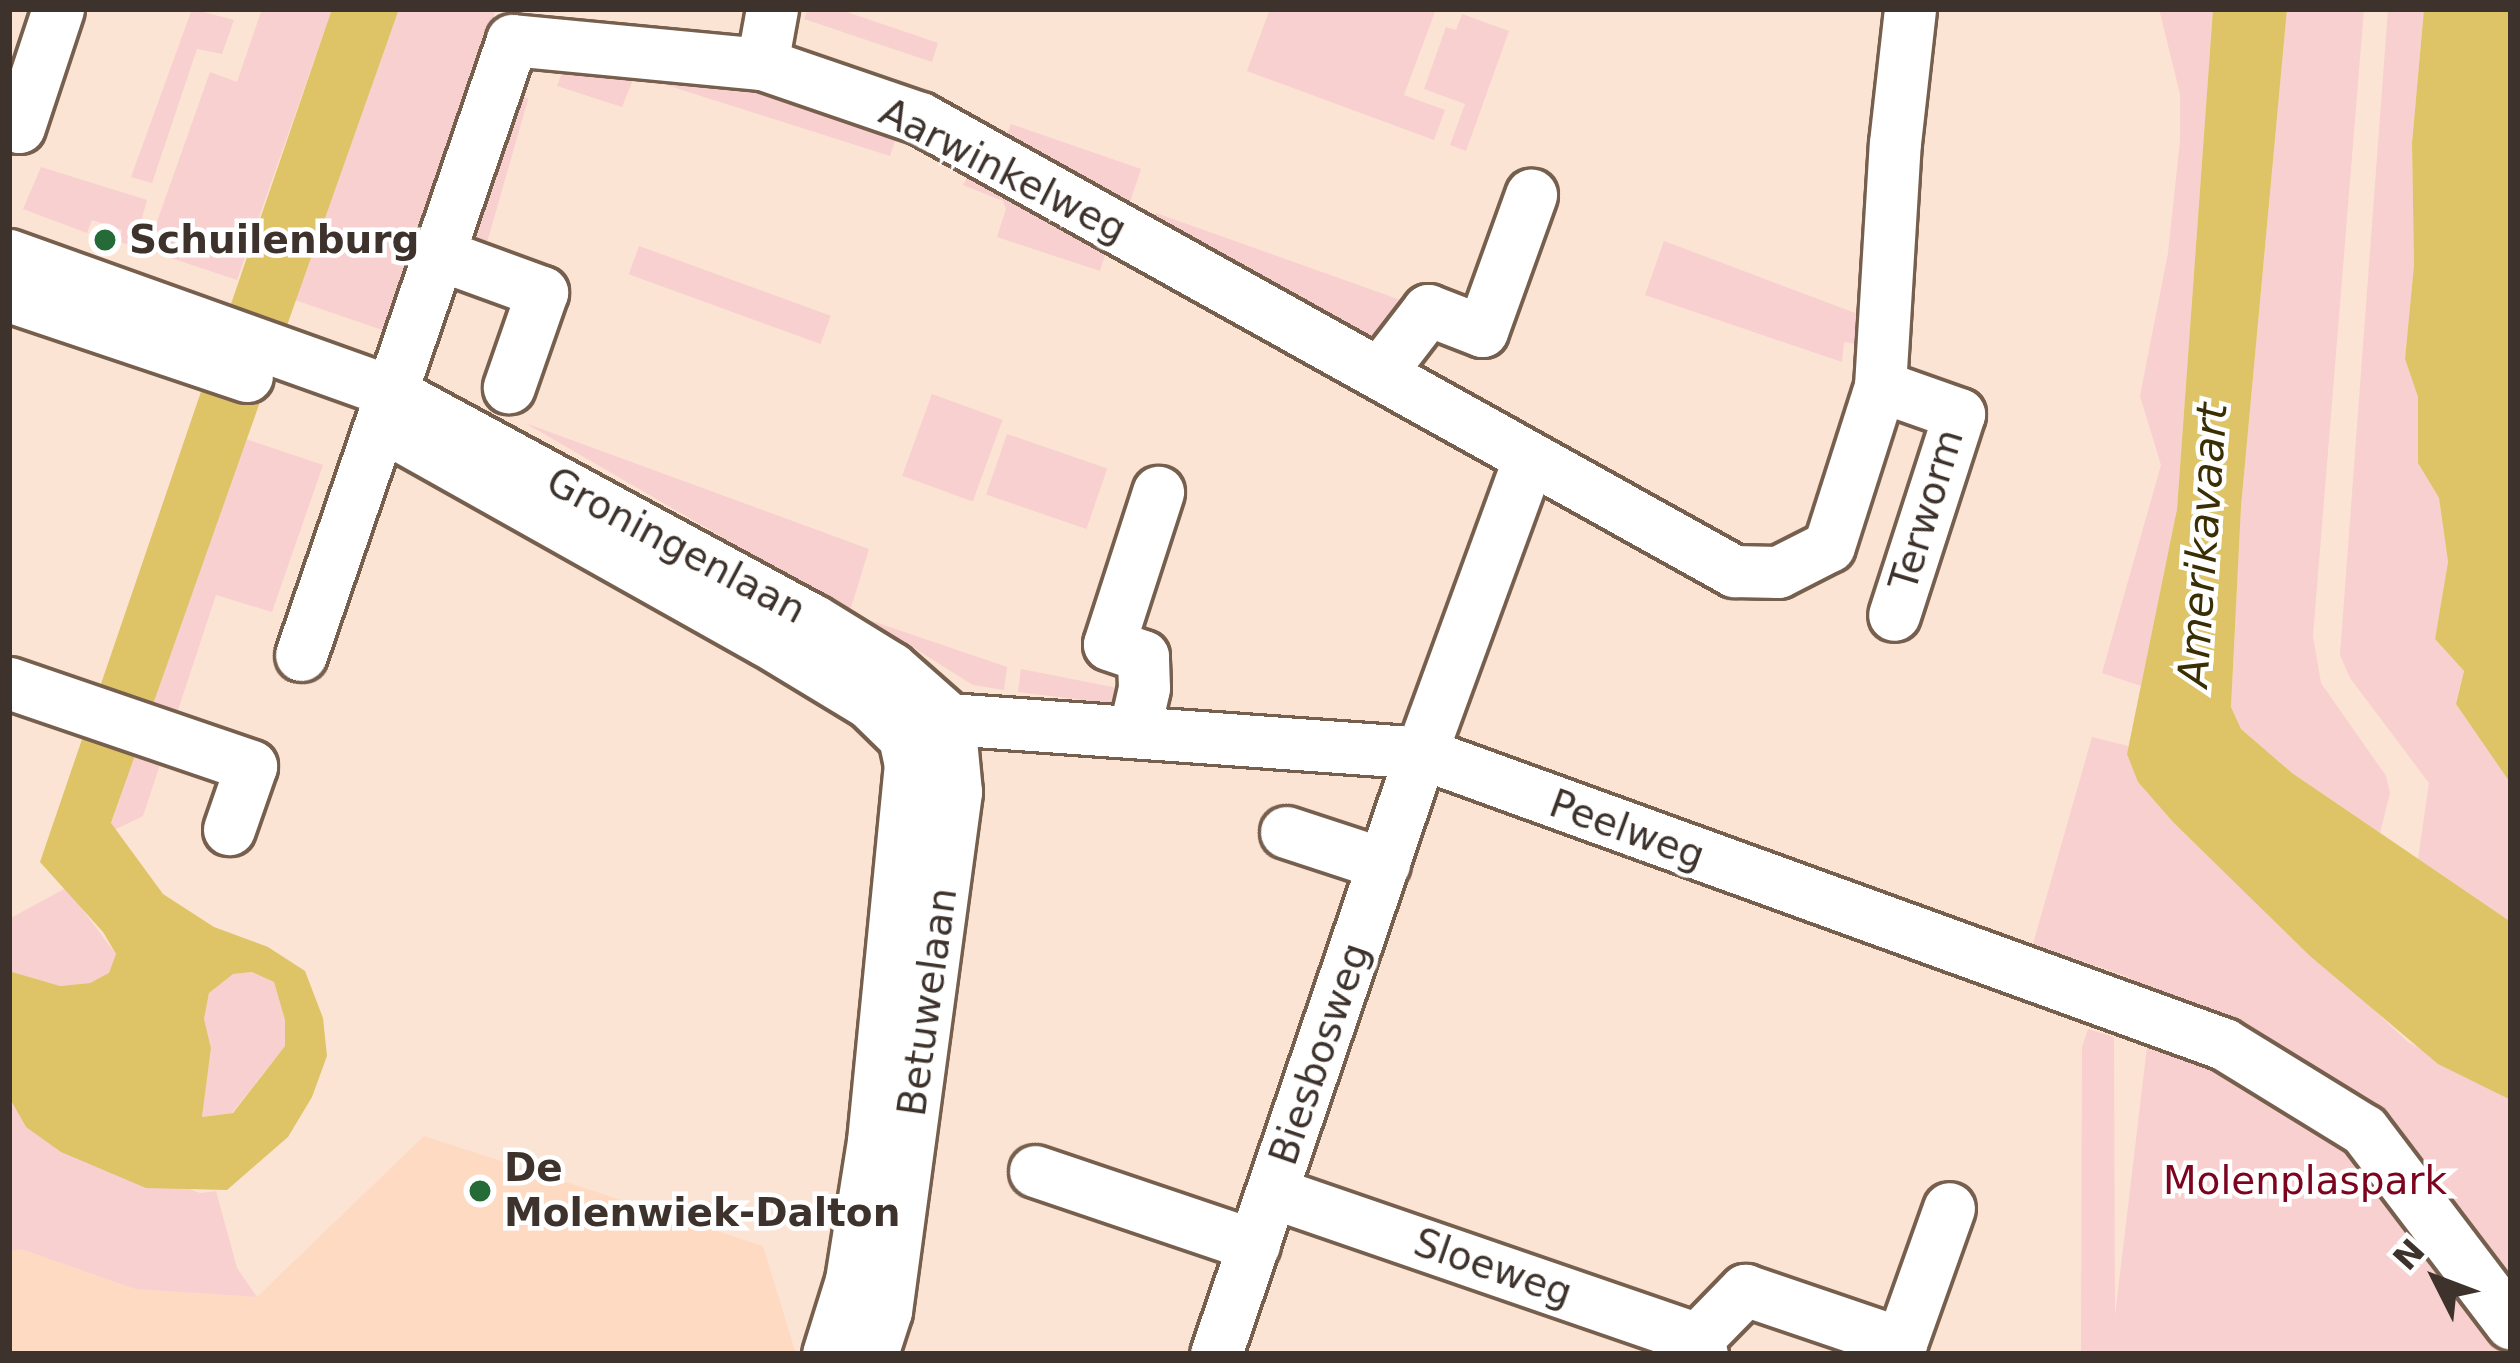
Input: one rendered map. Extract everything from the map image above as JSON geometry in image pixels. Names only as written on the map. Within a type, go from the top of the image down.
[{"type":"street","points":[[9,124],[19,127],[58,9]]},
{"type":"street","points":[[762,64],[772,9]]},
{"type":"street","name":"Aarwinkelweg","points":[[301,655],[512,40],[762,64],[920,118],[1734,571],[1778,572],[1829,546],[1880,386],[1895,143],[1910,9]]},
{"type":"street","points":[[1381,371],[1428,310],[1482,331],[1531,195]]},
{"type":"street","points":[[438,254],[542,292],[509,387]]},
{"type":"street","name":"Groningenlaan","points":[[9,255],[203,342],[384,407],[868,704],[926,728]]},
{"type":"street","name":"Groningenlaan","points":[[9,296],[203,342]]},
{"type":"street","name":"Terworm","points":[[1880,386],[1959,413],[1894,615]]},
{"type":"street","points":[[1421,754],[1528,460]]},
{"type":"street","points":[[1134,732],[1144,688],[1143,656],[1108,644],[1159,492]]},
{"type":"street","points":[[10,685],[251,766],[229,829]]},
{"type":"street","name":"Peelweg","points":[[926,728],[1134,732],[1421,754],[2224,1044],[2374,1140],[2511,1324]]},
{"type":"street","name":"Betuwelaan","points":[[828,1354],[851,1280],[873,1141],[910,765],[926,728]]},
{"type":"street","name":"Betuwelaan","points":[[872,1354],[886,1311],[956,792],[926,728]]},
{"type":"street","name":"Biesbosweg","points":[[1216,1354],[1421,754]]},
{"type":"street","points":[[1286,832],[1384,864]]},
{"type":"street","points":[[1035,1171],[1254,1245]]},
{"type":"street","name":"Sloeweg","points":[[1274,1193],[1700,1346]]},
{"type":"street","points":[[1700,1346],[1745,1290],[1901,1343],[1949,1208]]},
{"type":"shaded area","name":"De Molenwiek-Dalton","points":[[424,1136],[763,1246],[796,1354],[9,1354],[9,1251],[21,1249],[135,1289],[257,1297]]},
{"type":"green space","points":[[192,9],[234,20],[222,54],[197,49],[152,183],[131,177]]},
{"type":"green space","points":[[262,9],[332,9],[237,280],[147,250],[210,72],[237,82]]},
{"type":"green space","points":[[399,9],[495,9],[488,60],[388,332],[295,300]]},
{"type":"green space","points":[[808,9],[838,9],[938,43],[932,62],[804,19]]},
{"type":"green space","points":[[1270,9],[1436,9],[1404,95],[1445,110],[1434,140],[1247,71]]},
{"type":"green space","points":[[2159,9],[2213,9],[2177,509],[2141,686],[2102,673],[2161,465],[2140,396],[2168,253],[2180,141],[2180,94]]},
{"type":"green space","points":[[2287,9],[2364,9],[2313,636],[2321,683],[2386,776],[2390,793],[2380,833],[2292,773],[2241,729],[2231,707],[2241,507]]},
{"type":"green space","points":[[2388,9],[2424,9],[2412,143],[2414,265],[2405,359],[2418,397],[2418,463],[2439,498],[2448,563],[2435,639],[2464,671],[2456,704],[2511,784],[2511,922],[2418,859],[2429,783],[2350,678],[2340,655]]},
{"type":"green space","points":[[1462,14],[1509,31],[1466,151],[1450,145],[1465,104],[1424,89],[1446,27],[1456,30]]},
{"type":"green space","points":[[567,59],[752,82],[899,129],[890,156],[635,75],[622,107],[557,86]]},
{"type":"green space","points":[[514,94],[528,98],[486,246],[472,242]]},
{"type":"green space","points":[[1011,124],[1141,169],[1128,208],[1003,143]]},
{"type":"green space","points":[[41,167],[147,200],[134,246],[119,242],[122,230],[92,220],[87,233],[23,209]]},
{"type":"green space","points":[[972,169],[1109,243],[1100,271],[997,237],[1006,209],[1003,201],[963,185]]},
{"type":"green space","points":[[1156,213],[1409,303],[1375,353],[1150,228]]},
{"type":"green space","points":[[1664,241],[1866,317],[1863,345],[1844,342],[1842,362],[1645,295]]},
{"type":"green space","points":[[639,246],[831,316],[820,344],[629,274]]},
{"type":"green space","points":[[932,394],[1002,420],[973,501],[902,476]]},
{"type":"green space","points":[[525,423],[869,549],[850,611]]},
{"type":"green space","points":[[1007,434],[1107,469],[1086,529],[986,495]]},
{"type":"green space","points":[[243,438],[323,465],[272,612],[216,595],[143,816],[114,830],[111,824]]},
{"type":"green space","points":[[869,620],[1007,667],[1004,690],[973,685]]},
{"type":"green space","points":[[1021,669],[1133,691],[1130,706],[1018,692]]},
{"type":"green space","name":"Molenplaspark","points":[[2092,737],[2128,746],[2138,782],[2173,822],[2408,1042],[2511,1100],[2511,1354],[2081,1354],[2082,1047],[2088,1029],[2114,1037],[2115,1316],[2152,1005],[2128,977],[2033,944]]},
{"type":"green space","points":[[66,888],[116,954],[109,974],[90,983],[60,986],[9,971],[9,919]]},
{"type":"green space","points":[[252,972],[274,982],[285,1020],[285,1046],[232,1113],[202,1117],[211,1048],[204,1019],[209,993],[232,974]]},
{"type":"green space","points":[[9,1097],[26,1127],[200,1193],[216,1191],[237,1268],[257,1297],[135,1289],[21,1249],[9,1251]]},
{"type":"water","points":[[332,9],[399,9],[111,823],[163,894],[214,927],[268,947],[305,971],[323,1018],[327,1056],[312,1097],[288,1137],[227,1190],[146,1188],[61,1152],[26,1127],[9,1097],[9,971],[60,986],[90,983],[109,973],[116,954],[103,932],[40,862]],"holes":[[[252,972],[274,982],[285,1020],[285,1046],[233,1113],[202,1117],[211,1048],[204,1019],[209,993],[233,974]]]},
{"type":"water","name":"Amerikavaart","points":[[2213,9],[2287,9],[2241,507],[2231,707],[2241,729],[2292,773],[2511,922],[2511,1100],[2438,1064],[2310,956],[2173,822],[2138,782],[2127,754],[2177,509]]},
{"type":"water","points":[[2424,9],[2511,9],[2511,784],[2456,704],[2464,671],[2435,639],[2448,562],[2439,498],[2418,463],[2418,397],[2405,359],[2414,265],[2412,143]]},
{"type":"place","name":"Schuilenburg","points":[[105,240]]},
{"type":"place","name":"De Molenwiek-Dalton","points":[[480,1191]]}]
